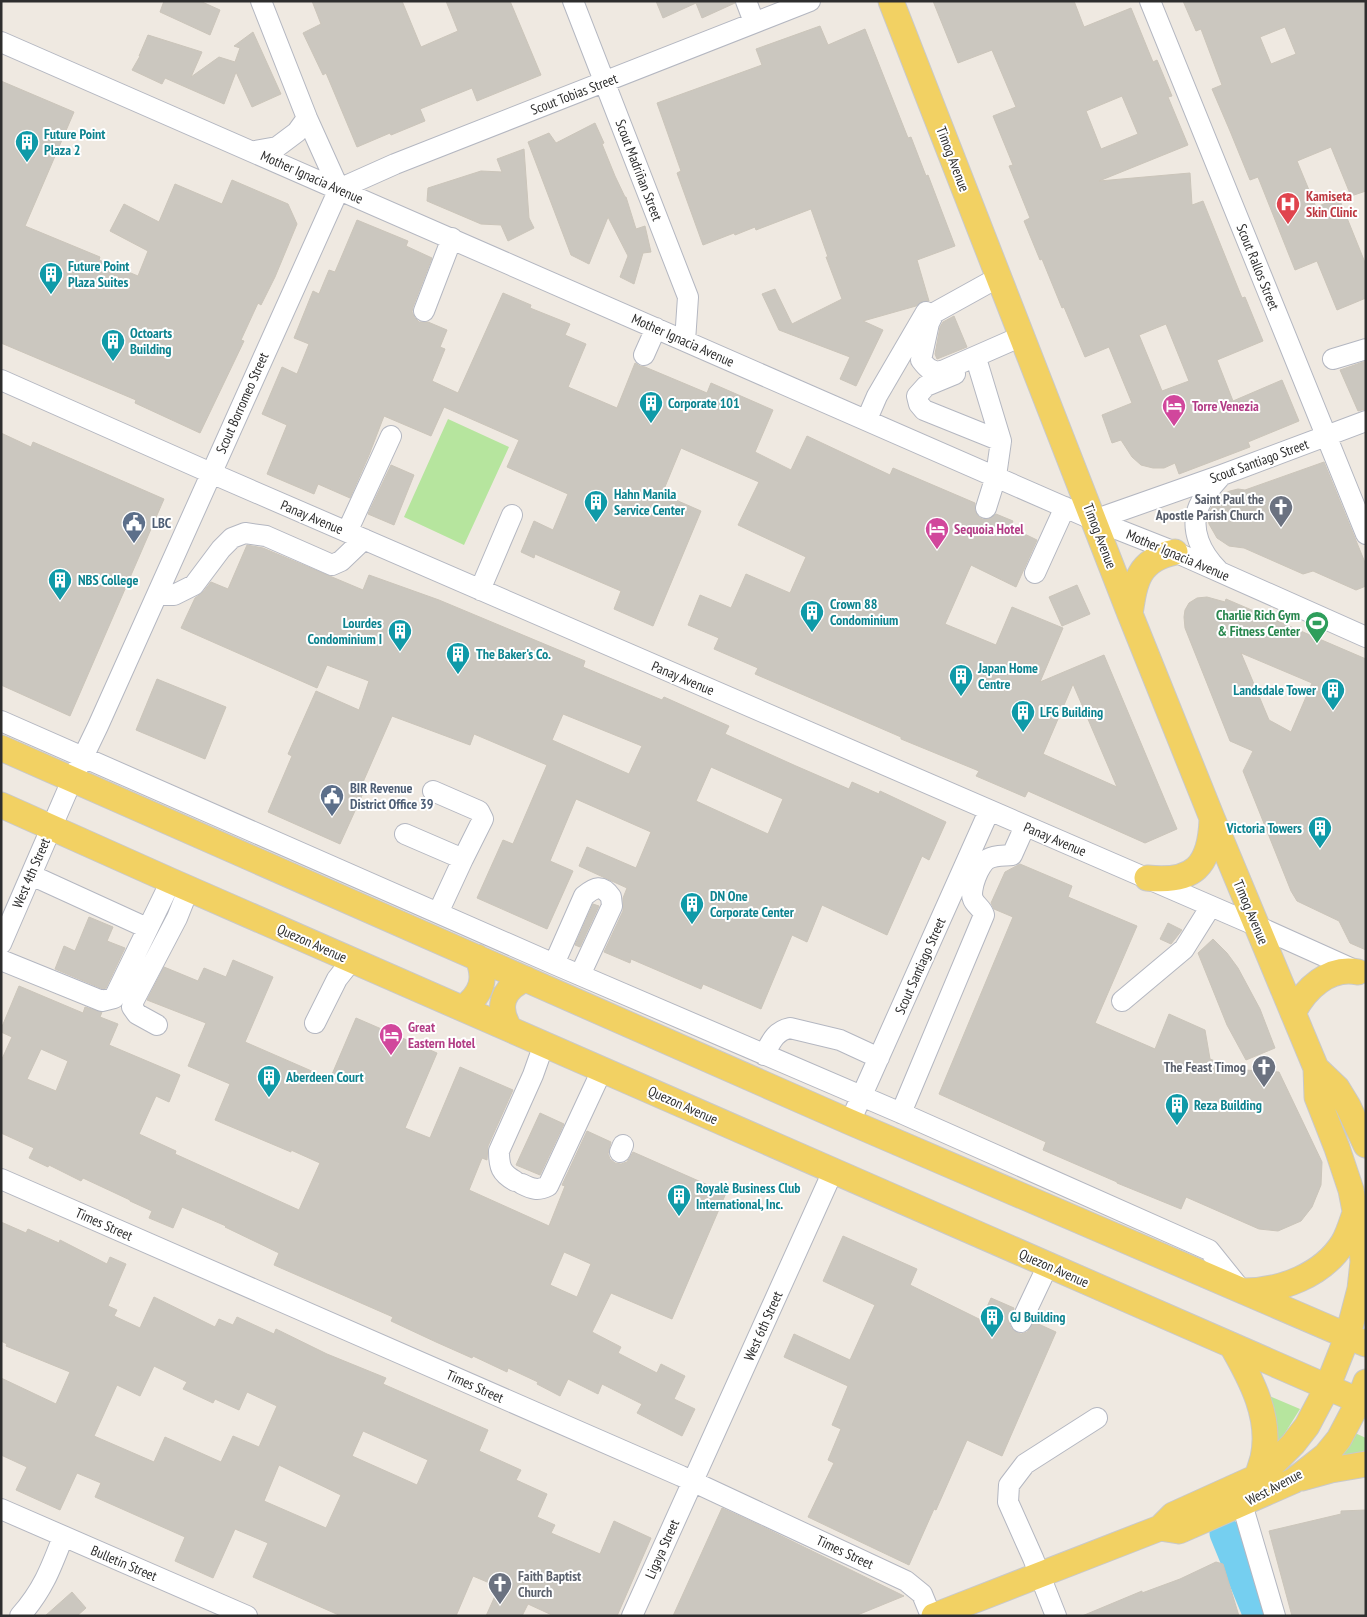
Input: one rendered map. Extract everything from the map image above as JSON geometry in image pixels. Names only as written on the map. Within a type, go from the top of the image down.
[{"type":"main road","name":"Timog Avenue","points":[[891,1],[1130,614],[1316,1068],[1317,1097],[1351,1190],[1362,1247],[1357,1339]]},
{"type":"main road","points":[[1130,614],[1135,586],[1141,572],[1159,557],[1175,552]]},
{"type":"main road","points":[[1,748],[850,1122],[1357,1339]]},
{"type":"main road","name":"Quezon Avenue","points":[[1,805],[1327,1388],[1363,1396]]},
{"type":"main road","points":[[1147,878],[1175,878],[1195,870],[1202,862],[1210,844],[1212,818]]},
{"type":"main road","points":[[463,1008],[470,1003],[480,990],[482,973],[477,957]]},
{"type":"main road","points":[[1294,1013],[1301,999],[1317,982],[1338,973],[1352,970],[1362,973]]},
{"type":"main road","points":[[510,1028],[502,1012],[502,1003],[510,987],[526,979]]},
{"type":"main road","name":"Timog Avenue","points":[[1316,1068],[1337,1088],[1348,1106],[1366,1145]]},
{"type":"main road","points":[[1242,1291],[1271,1289],[1292,1282],[1316,1270],[1342,1244],[1356,1210]]},
{"type":"main road","name":"West Avenue","points":[[1234,1501],[1256,1477],[1293,1444],[1307,1426],[1327,1388],[1357,1339]]},
{"type":"main road","points":[[1232,1346],[1248,1375],[1261,1409],[1264,1425],[1263,1458],[1256,1477]]},
{"type":"main road","name":"West Avenue","points":[[932,1616],[1160,1528],[1178,1531],[1198,1513],[1292,1481],[1326,1455],[1339,1439],[1363,1396]]},
{"type":"main road","points":[[1292,1481],[1331,1470],[1366,1464]]},
{"type":"street","points":[[261,1],[307,118],[339,189]]},
{"type":"street","name":"Scout Madriñan Street","points":[[573,1],[688,297],[686,341]]},
{"type":"street","points":[[746,1],[754,22]]},
{"type":"street","name":"Scout Tobias Street","points":[[339,189],[395,164],[810,1]]},
{"type":"street","name":"Scout Rallos Street","points":[[1150,1],[1366,534]]},
{"type":"street","name":"Mother Ignacia Avenue","points":[[1,42],[255,151],[1094,520],[1175,552],[1366,637]]},
{"type":"street","points":[[255,151],[277,147],[296,132],[307,118]]},
{"type":"street","name":"Scout Borromeo Street","points":[[62,803],[339,189]]},
{"type":"street","points":[[424,311],[452,238]]},
{"type":"street","points":[[999,277],[934,313],[929,323],[921,360],[933,372],[940,372],[1024,340]]},
{"type":"street","points":[[866,419],[877,396],[927,310]]},
{"type":"street","points":[[644,355],[656,328]]},
{"type":"street","points":[[1001,441],[924,410],[919,404],[917,396],[926,386],[978,365],[1024,340]]},
{"type":"street","points":[[1334,359],[1366,348]]},
{"type":"street","points":[[978,365],[1001,441],[996,476],[986,508]]},
{"type":"street","name":"Panay Avenue","points":[[1,380],[1362,973]]},
{"type":"street","name":"Scout Santiago Street","points":[[1094,520],[1366,421]]},
{"type":"street","points":[[156,595],[174,595],[194,585],[221,549],[232,538],[245,533],[266,536],[332,565],[341,561],[356,536],[391,436]]},
{"type":"street","points":[[1220,572],[1202,550],[1196,526],[1198,507],[1222,475]]},
{"type":"street","points":[[1035,573],[1065,507]]},
{"type":"street","points":[[480,590],[512,514]]},
{"type":"street","points":[[1,721],[554,964],[901,1113],[1209,1250],[1242,1291]]},
{"type":"street","points":[[433,791],[479,811],[483,819],[438,913]]},
{"type":"street","name":"West 4th Street","points":[[1,944],[6,921],[31,875],[62,803]]},
{"type":"street","name":"Scout Santiago Street","points":[[850,1122],[989,811]]},
{"type":"street","points":[[901,1113],[984,915],[973,900],[972,895],[980,867],[988,859],[1012,855],[1025,826]]},
{"type":"street","points":[[405,834],[463,859]]},
{"type":"street","points":[[31,875],[147,928]]},
{"type":"street","points":[[1,960],[102,1001],[108,1001],[114,998],[119,989],[147,928],[180,885]]},
{"type":"street","points":[[157,1025],[137,1014],[132,1007],[177,918],[180,885]]},
{"type":"street","points":[[554,964],[584,896],[592,889],[604,890],[611,897],[612,906],[580,975]]},
{"type":"street","points":[[1122,1001],[1184,949],[1211,906]]},
{"type":"street","points":[[315,1023],[337,978],[352,960]]},
{"type":"street","points":[[764,1055],[773,1038],[782,1030],[790,1028],[840,1040],[879,1058]]},
{"type":"street","points":[[544,1044],[499,1151],[499,1162],[502,1171],[506,1176],[518,1183],[534,1189],[548,1186],[602,1070]]},
{"type":"street","name":"West 6th Street","points":[[693,1482],[833,1171]]},
{"type":"street","name":"Times Street","points":[[1,1179],[693,1482],[906,1581],[922,1594],[932,1616]]},
{"type":"street","points":[[1022,1322],[1048,1265]]},
{"type":"street","points":[[1056,1616],[1034,1558],[1008,1502],[1009,1484],[1025,1464],[1097,1418]]},
{"type":"street","name":"Ligaya Street","points":[[632,1616],[693,1482]]},
{"type":"street","points":[[1234,1501],[1276,1616]]},
{"type":"street","name":"Bulletin Street","points":[[1,1509],[248,1616]]},
{"type":"street","points":[[20,1616],[34,1600],[42,1586],[63,1537]]},
{"type":"green space","points":[[448,419],[509,447],[464,545],[404,517]]},
{"type":"green space","points":[[1267,1395],[1300,1409],[1280,1441],[1278,1440]]},
{"type":"green space","points":[[1355,1433],[1366,1438],[1366,1456],[1341,1456]]},
{"type":"building","points":[[164,1],[200,1],[220,10],[210,35],[160,12]]},
{"type":"building","points":[[312,1],[402,1],[421,47],[458,31],[446,1],[510,1],[541,75],[477,101],[472,88],[420,109],[425,121],[357,147],[326,73],[323,75],[303,33],[321,24]]},
{"type":"building","points":[[656,1],[734,1],[735,3],[702,18],[696,3],[663,18]]},
{"type":"building","points":[[933,1],[1074,1],[1084,27],[1131,8],[1153,62],[1157,60],[1172,96],[1168,97],[1188,145],[1099,181],[1190,173],[1192,205],[1203,201],[1242,298],[1245,297],[1263,341],[1217,360],[1233,401],[1282,380],[1299,421],[1248,442],[1250,447],[1179,474],[1175,463],[1164,468],[1141,465],[1132,457],[1121,440],[1112,443],[1102,415],[1132,403],[1109,347],[1085,357],[1024,221],[1030,218],[1009,166],[1013,165],[993,116],[1016,107],[992,50],[958,63]],"holes":[[[1122,96],[1138,134],[1101,149],[1086,111]],[[1166,324],[1189,381],[1162,391],[1139,335]]]},
{"type":"building","points":[[1183,1],[1366,1],[1366,191],[1351,196],[1331,147],[1297,161],[1316,207],[1339,198],[1366,265],[1366,298],[1337,310],[1317,261],[1295,270],[1258,177],[1250,180],[1212,89],[1222,85],[1201,29],[1196,31]],"holes":[[[1285,27],[1296,54],[1271,64],[1260,37]]]},
{"type":"building","points":[[820,26],[828,45],[865,29],[908,138],[911,137],[926,176],[928,175],[955,246],[917,260],[929,301],[863,321],[883,330],[856,386],[840,379],[850,357],[779,330],[762,294],[775,289],[792,324],[842,299],[811,209],[756,230],[755,227],[703,245],[677,173],[681,171],[657,103],[762,65],[756,49]]},
{"type":"building","points":[[253,32],[281,94],[252,107],[236,72],[224,104],[165,78],[162,84],[132,70],[148,35],[202,52],[191,77],[219,57],[235,62],[240,48],[234,46]]},
{"type":"building","points":[[1,81],[74,112],[25,226],[100,257],[99,260],[138,276],[148,251],[110,231],[124,204],[159,222],[175,184],[222,204],[232,180],[288,204],[297,224],[275,277],[261,305],[258,303],[241,340],[244,341],[200,433],[135,403],[136,400],[1,343]]},
{"type":"building","points":[[595,123],[615,176],[626,197],[636,229],[645,226],[651,252],[643,253],[634,284],[620,277],[628,256],[608,217],[589,264],[571,255],[528,142],[549,133],[556,143]]},
{"type":"building","points":[[524,149],[529,218],[534,228],[508,241],[501,225],[481,224],[427,201],[428,188],[481,171],[502,172],[497,159]]},
{"type":"building","points":[[357,220],[408,241],[406,246],[432,258],[412,312],[419,322],[428,322],[447,330],[440,347],[445,349],[432,381],[458,393],[503,293],[531,305],[530,308],[570,324],[565,335],[586,344],[568,387],[617,408],[635,363],[707,393],[711,383],[773,410],[755,452],[791,470],[807,436],[890,475],[893,468],[975,503],[975,511],[982,519],[989,519],[996,514],[1013,521],[1010,527],[1037,540],[1016,587],[971,565],[945,624],[996,645],[1012,607],[1063,628],[1040,682],[1104,655],[1177,829],[1145,843],[1028,791],[1025,797],[976,776],[979,771],[901,739],[901,737],[755,674],[758,668],[714,649],[719,638],[688,625],[700,595],[731,608],[746,574],[790,593],[806,557],[738,525],[759,482],[681,448],[662,494],[701,511],[653,626],[614,609],[621,591],[535,554],[534,558],[521,552],[534,521],[553,530],[568,494],[507,467],[519,440],[444,407],[431,436],[384,416],[350,498],[318,484],[314,494],[267,474],[287,425],[262,414],[282,367],[297,374],[309,344],[294,338],[313,291],[319,294],[329,270],[335,272]],"holes":[[[1073,684],[1117,787],[1043,754]]]},
{"type":"building","points":[[954,316],[967,347],[937,359],[935,354],[940,327],[943,322]]},
{"type":"building","points":[[1366,361],[1366,409],[1358,411],[1340,370]]},
{"type":"building","name":"NBS College","points":[[1,433],[31,447],[33,442],[164,499],[70,716],[1,685]]},
{"type":"building","name":"Saint Paul the Apostle Parish Church","points":[[1324,462],[1366,565],[1366,586],[1356,590],[1313,571],[1303,574],[1244,548],[1229,546],[1217,538],[1209,524],[1208,516],[1210,510],[1221,495],[1238,489],[1245,490]]},
{"type":"building","points":[[391,465],[414,475],[394,525],[368,514]]},
{"type":"building","points":[[247,545],[263,548],[363,590],[369,575],[439,600],[585,661],[583,667],[662,700],[664,697],[729,726],[725,734],[849,789],[852,782],[879,794],[880,791],[946,822],[929,860],[922,856],[887,935],[822,905],[807,942],[792,935],[761,1009],[703,984],[701,989],[631,959],[630,963],[604,952],[623,911],[623,898],[627,888],[579,866],[587,847],[636,868],[651,832],[576,799],[550,861],[573,871],[547,929],[477,898],[503,840],[513,844],[547,765],[474,734],[470,745],[392,716],[360,789],[364,791],[340,844],[268,812],[292,756],[288,754],[316,691],[359,710],[369,681],[327,665],[317,688],[181,628],[195,598],[211,582],[228,589]],"holes":[[[563,714],[642,746],[629,774],[552,740]],[[711,767],[783,799],[768,834],[696,801]]]},
{"type":"building","points":[[1077,585],[1090,614],[1062,626],[1049,597]]},
{"type":"building","points":[[1207,597],[1225,602],[1226,599],[1366,659],[1366,950],[1350,943],[1339,921],[1297,901],[1291,891],[1243,771],[1253,751],[1230,741],[1185,628],[1185,610],[1189,603],[1197,598]],"holes":[[[1241,653],[1312,683],[1291,732],[1269,720]]]},
{"type":"building","points":[[157,679],[226,707],[205,759],[136,730]]},
{"type":"building","points":[[1020,864],[1072,886],[1068,897],[1137,926],[1095,1023],[1155,1049],[1169,1014],[1205,1030],[1210,1059],[1230,1067],[1226,1068],[1246,1073],[1245,1070],[1279,1072],[1322,1162],[1321,1185],[1312,1207],[1301,1221],[1278,1231],[1259,1229],[1186,1197],[1181,1209],[1043,1150],[1046,1142],[939,1094],[1013,917],[994,909],[991,903],[1005,872]]},
{"type":"building","points":[[593,904],[599,906],[580,947],[575,945]]},
{"type":"building","points":[[89,917],[113,927],[107,941],[125,948],[106,988],[103,989],[55,969],[64,946],[75,951]]},
{"type":"building","points":[[1168,923],[1182,930],[1171,944],[1160,939]]},
{"type":"building","points":[[1213,939],[1238,968],[1260,1009],[1275,1048],[1246,1060],[1227,1025],[1198,953]]},
{"type":"building","points":[[233,960],[273,977],[245,1042],[330,1079],[356,1018],[437,1053],[405,1128],[430,1138],[460,1067],[513,1090],[488,1146],[487,1160],[482,1158],[469,1190],[549,1226],[565,1186],[562,1185],[587,1131],[611,1142],[608,1154],[615,1163],[627,1162],[633,1152],[726,1193],[672,1319],[611,1293],[592,1332],[621,1347],[618,1353],[657,1373],[661,1364],[685,1376],[674,1399],[695,1409],[682,1436],[637,1413],[642,1404],[602,1384],[598,1394],[568,1379],[560,1396],[537,1384],[538,1382],[508,1368],[507,1372],[473,1356],[472,1358],[436,1342],[391,1321],[393,1317],[274,1265],[279,1253],[226,1226],[182,1207],[173,1228],[149,1218],[152,1211],[130,1200],[83,1178],[81,1181],[49,1165],[48,1167],[29,1158],[34,1148],[1,1133],[1,1061],[12,1037],[1,1032],[1,1029],[19,986],[83,1013],[85,1007],[102,1012],[100,1017],[118,1024],[109,1045],[180,1075],[169,1102],[156,1096],[139,1134],[176,1151],[175,1154],[299,1210],[320,1163],[215,1120],[230,1084],[188,1066],[206,1023],[147,1000],[164,967],[198,981],[204,968],[226,977]],"holes":[[[41,1049],[68,1061],[56,1091],[27,1079]],[[564,1252],[591,1264],[577,1297],[550,1285]]]},
{"type":"building","points":[[540,1113],[564,1124],[540,1175],[516,1165]]},
{"type":"building","points":[[1,1222],[26,1233],[28,1229],[59,1243],[60,1240],[107,1264],[110,1257],[126,1264],[108,1306],[117,1310],[114,1316],[140,1328],[154,1297],[215,1327],[219,1319],[233,1325],[237,1317],[274,1334],[276,1329],[327,1354],[386,1378],[383,1384],[488,1430],[479,1451],[521,1470],[516,1480],[547,1494],[537,1517],[555,1525],[551,1533],[600,1554],[614,1521],[651,1538],[617,1616],[554,1616],[528,1604],[522,1616],[486,1616],[499,1587],[473,1576],[456,1616],[341,1616],[253,1577],[268,1543],[235,1529],[213,1578],[175,1561],[185,1537],[95,1497],[101,1483],[77,1473],[60,1510],[16,1490],[27,1467],[1,1455],[1,1378],[56,1404],[70,1372],[6,1346],[7,1344],[1,1341]],"holes":[[[154,1366],[187,1382],[183,1389],[213,1403],[215,1399],[239,1410],[247,1392],[277,1406],[259,1447],[233,1436],[221,1462],[165,1437],[154,1462],[94,1436],[117,1385],[140,1396]],[[363,1431],[428,1460],[417,1485],[352,1456]],[[279,1465],[341,1495],[326,1528],[264,1501]]]},
{"type":"building","points":[[843,1236],[917,1269],[910,1285],[981,1320],[991,1298],[1014,1308],[1009,1322],[1011,1328],[1016,1332],[1021,1334],[1027,1332],[1034,1322],[1056,1332],[1002,1456],[967,1440],[909,1565],[808,1517],[834,1463],[828,1460],[841,1429],[832,1425],[848,1386],[784,1357],[794,1334],[850,1360],[875,1305],[823,1281]]},
{"type":"building","points":[[722,1508],[904,1596],[855,1616],[673,1616]]},
{"type":"building","points":[[1366,1510],[1366,1616],[1292,1616],[1269,1531],[1341,1514],[1341,1511]]},
{"type":"building","points":[[1216,1562],[1223,1564],[1239,1616],[1082,1616],[1142,1591],[1142,1593],[1180,1579]]},
{"type":"building","points":[[72,1592],[86,1608],[77,1616],[45,1616]]},
{"type":"waterway","points":[[1225,1533],[1259,1616]]},
{"type":"place","name":"Future Point Plaza 2","points":[[27,163]]},
{"type":"place","name":"Kamiseta Skin Clinic","points":[[1288,225]]},
{"type":"place","name":"Future Point Plaza Suites","points":[[51,295]]},
{"type":"place","name":"Octoarts Building","points":[[113,362]]},
{"type":"place","name":"Corporate 101","points":[[651,424]]},
{"type":"place","name":"Torre Venezia","points":[[1174,427]]},
{"type":"place","name":"Hahn Manila Service Center","points":[[596,523]]},
{"type":"place","name":"Saint Paul the Apostle Parish Church","points":[[1281,528]]},
{"type":"place","name":"LBC","points":[[134,544]]},
{"type":"place","name":"Sequoia Hotel","points":[[937,550]]},
{"type":"place","name":"NBS College","points":[[60,601]]},
{"type":"place","name":"Crown 88 Condominium","points":[[812,633]]},
{"type":"place","name":"Charlie Rich Gym & Fitness Center","points":[[1317,644]]},
{"type":"place","name":"Lourdes Condominium I","points":[[400,652]]},
{"type":"place","name":"The Baker's Co.","points":[[458,675]]},
{"type":"place","name":"Japan Home Centre","points":[[961,697]]},
{"type":"place","name":"Landsdale Tower","points":[[1333,711]]},
{"type":"place","name":"LFG Building","points":[[1023,733]]},
{"type":"place","name":"BIR Revenue District Office 39","points":[[332,817]]},
{"type":"place","name":"Victoria Towers","points":[[1320,849]]},
{"type":"place","name":"DN One Corporate Center","points":[[692,925]]},
{"type":"place","name":"Great Eastern Hotel","points":[[391,1056]]},
{"type":"place","name":"The Feast Timog","points":[[1264,1088]]},
{"type":"place","name":"Aberdeen Court","points":[[269,1098]]},
{"type":"place","name":"Reza Building","points":[[1177,1126]]},
{"type":"place","name":"Royalè Business Club International, Inc.","points":[[679,1217]]},
{"type":"place","name":"GJ Building","points":[[992,1338]]},
{"type":"place","name":"Faith Baptist Church","points":[[500,1605]]}]
